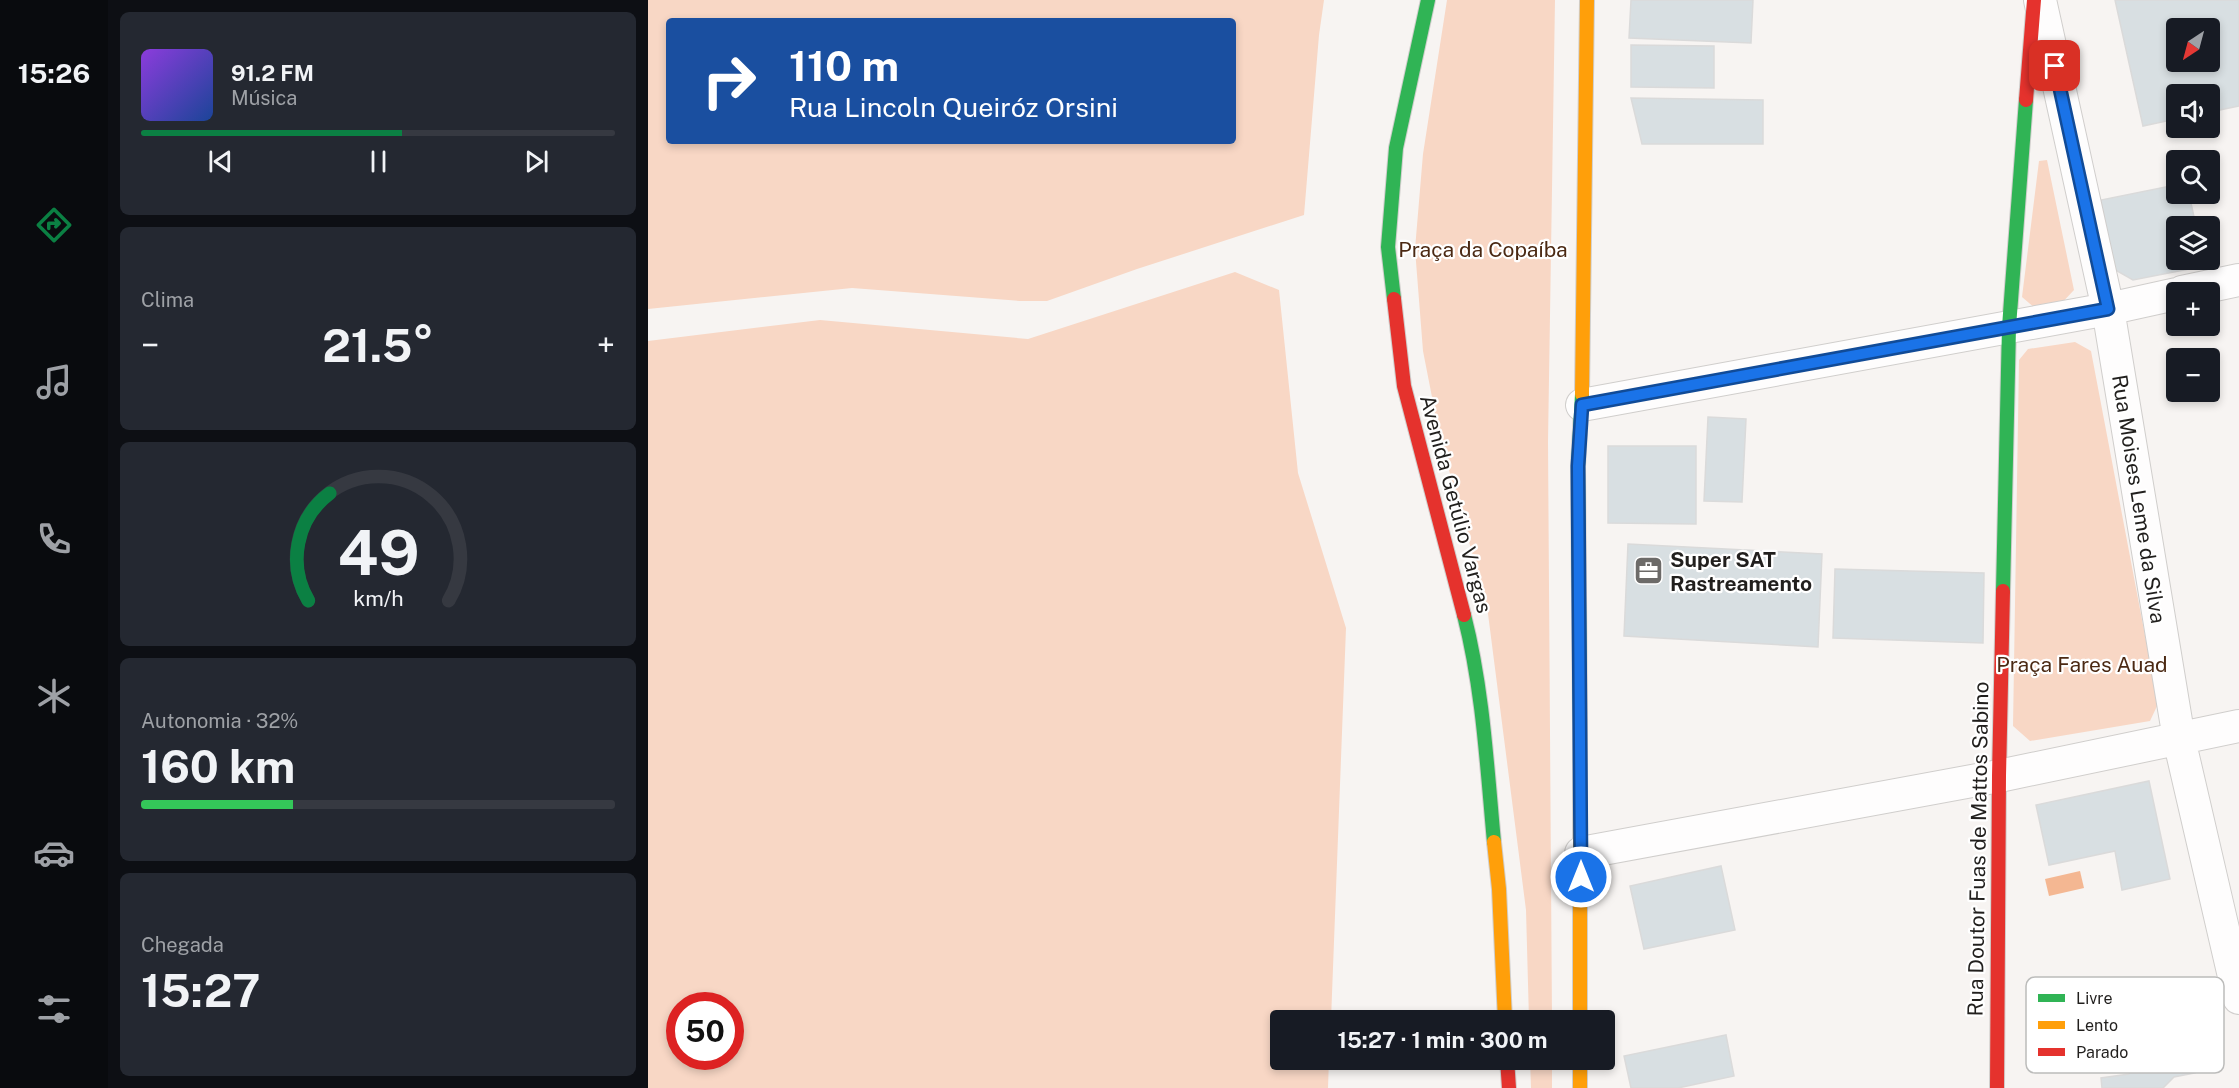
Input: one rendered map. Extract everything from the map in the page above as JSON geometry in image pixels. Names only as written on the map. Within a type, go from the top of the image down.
[{"type":"main road","name":"Avenida Getúlio Vargas","points":[[1428,0],[1396,147],[1388,247],[1404,386],[1469,636],[1479,702],[1499,889],[1505,1010]]},
{"type":"main road","points":[[1580,1010],[1578,466],[1582,405],[1587,0]]},
{"type":"main road","name":"Rua Doutor Fuas de Mattos Sabino","points":[[1997,1088],[1999,776],[2009,327],[2034,0]]},
{"type":"main road","points":[[1508,1070],[1509,1088]]},
{"type":"main road","points":[[1580,1070],[1580,1088]]},
{"type":"street","name":"Rua Moises Leme da Silva","points":[[2040,0],[2108,309],[2179,739],[2239,998]]},
{"type":"street","points":[[2220,284],[2239,280]]},
{"type":"street","points":[[1582,405],[2108,309],[2166,296]]},
{"type":"street","points":[[1581,853],[1999,776],[2239,726]]},
{"type":"green space","points":[[648,0],[1324,0],[1304,215],[1047,301],[852,288],[648,309]]},
{"type":"green space","name":"Praça da Copaíba","points":[[1447,0],[1555,0],[1548,442],[1552,1010],[1529,1010],[1526,910],[1487,606],[1440,438],[1423,351],[1415,249],[1423,154]]},
{"type":"green space","points":[[2047,160],[2074,290],[2058,307],[2036,309],[2022,297],[2039,161]]},
{"type":"green space","points":[[1235,272],[1279,290],[1298,473],[1346,628],[1331,1010],[1270,1010],[1270,1070],[1329,1070],[1328,1088],[648,1088],[648,341],[820,320],[1028,339]]},
{"type":"green space","name":"Praça Fares Auad","points":[[2075,342],[2091,351],[2158,704],[2150,721],[2030,741],[2013,726],[2019,360],[2028,349]]},
{"type":"green space","points":[[1530,1070],[1552,1070],[1552,1088],[1531,1088]]},
{"type":"shaded area","points":[[2080,871],[2084,888],[2049,896],[2045,879]]},
{"type":"building","points":[[1631,0],[1753,0],[1751,43],[1629,38]]},
{"type":"building","points":[[2115,0],[2239,0],[2239,106],[2220,110],[2220,84],[2166,84],[2166,121],[2143,126]]},
{"type":"building","points":[[1631,45],[1714,46],[1714,88],[1631,87]]},
{"type":"building","points":[[1631,98],[1763,100],[1763,144],[1642,144]]},
{"type":"building","points":[[2166,187],[2166,204],[2191,204],[2194,216],[2166,216],[2166,270],[2184,270],[2133,280],[2112,268],[2101,200]]},
{"type":"building","points":[[1708,417],[1746,419],[1742,502],[1704,501]]},
{"type":"building","points":[[1608,446],[1696,446],[1696,524],[1608,523]]},
{"type":"building","points":[[1628,544],[1822,554],[1818,647],[1624,636]]},
{"type":"building","points":[[1835,569],[1984,573],[1983,643],[1833,638]]},
{"type":"building","points":[[2149,781],[2170,879],[2122,890],[2115,851],[2049,865],[2036,805]]},
{"type":"building","points":[[1721,866],[1735,930],[1644,949],[1630,886]]},
{"type":"building","points":[[1726,1035],[1734,1076],[1678,1088],[1631,1088],[1624,1056]]},
{"type":"building","points":[[2195,1073],[2174,1077],[2163,1088],[2102,1088],[2101,1078],[2129,1074]]},
{"type":"traffic: fast","points":[[1394,299],[1388,247],[1396,148],[1428,0]]},
{"type":"traffic: fast","points":[[2003,591],[2009,327],[2026,100]]},
{"type":"traffic: fast","points":[[1580,723],[1578,466],[1582,394]]},
{"type":"traffic: fast","points":[[1464,615],[1480,700],[1494,842]]},
{"type":"traffic: slow","points":[[1582,394],[1587,0]]},
{"type":"traffic: slow","points":[[1580,723],[1580,1010]]},
{"type":"traffic: slow","points":[[1494,842],[1499,889],[1505,1010]]},
{"type":"traffic: slow","points":[[1580,1070],[1580,1088]]},
{"type":"traffic: jam","points":[[2026,100],[2034,0]]},
{"type":"traffic: jam","points":[[1394,299],[1404,386],[1464,615]]},
{"type":"traffic: jam","points":[[1997,1088],[2003,591]]},
{"type":"traffic: jam","points":[[1508,1070],[1509,1088]]},
{"type":"place","name":"Super SAT Rastreamento","points":[[1649,571]]},
{"type":"route","points":[[1581,877],[1578,466],[1582,405],[2108,309],[2055,66]]}]
